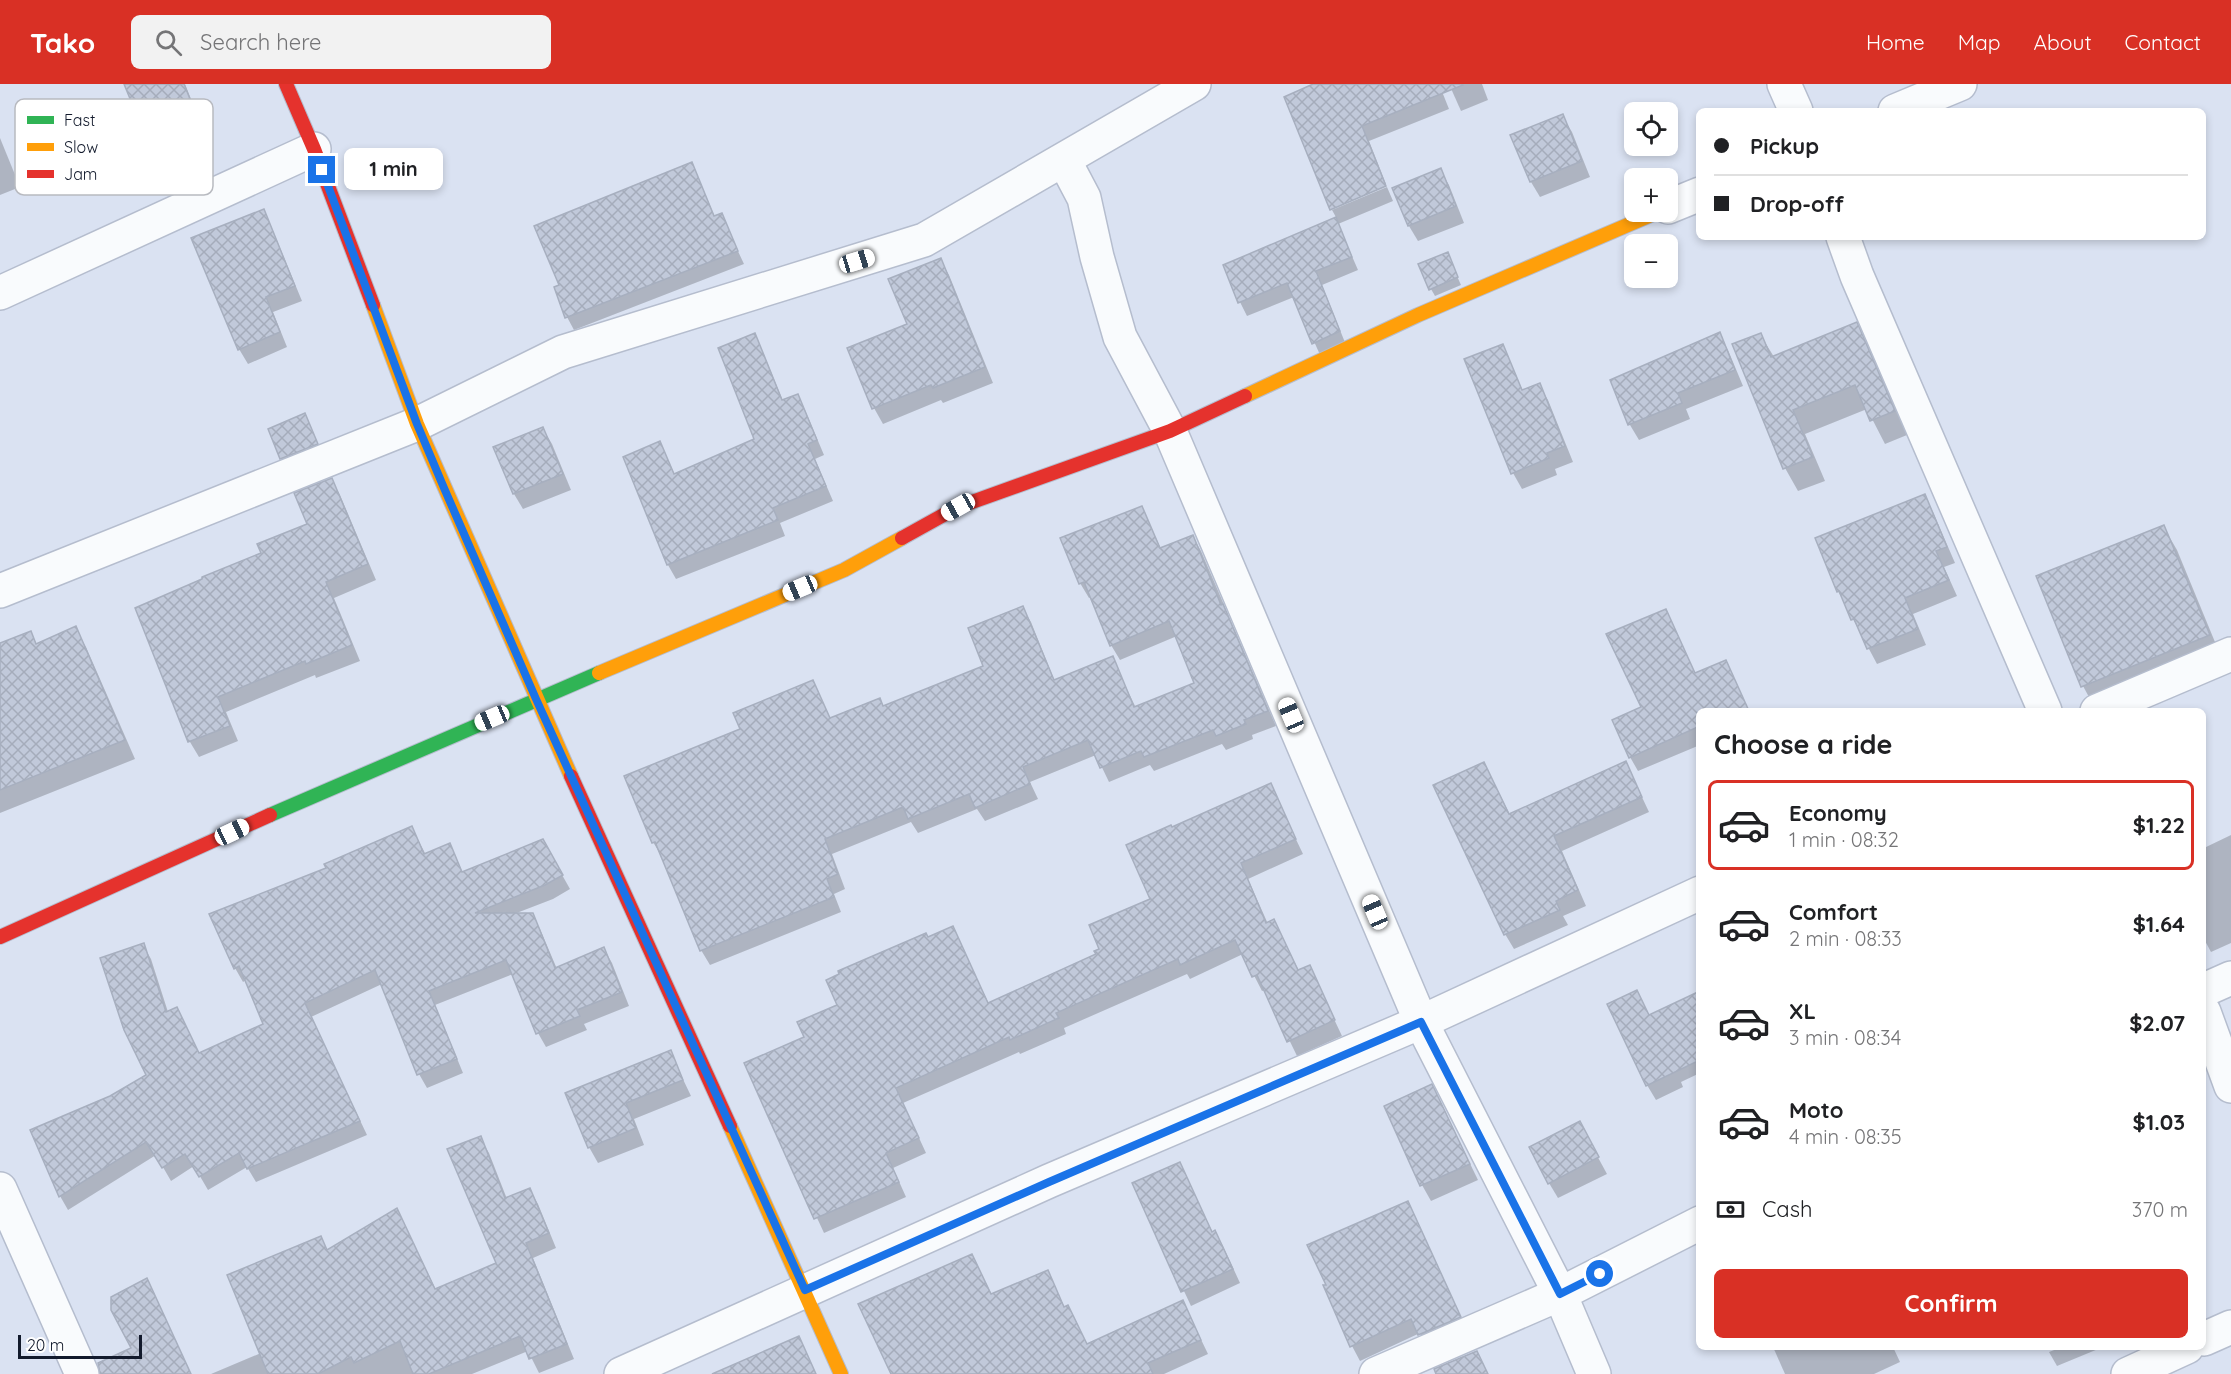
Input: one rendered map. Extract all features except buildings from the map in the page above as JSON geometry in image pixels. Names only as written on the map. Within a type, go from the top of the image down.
[{"type":"street","points":[[285,84],[314,149],[417,424],[536,699],[841,1374]]},
{"type":"street","points":[[0,591],[417,424],[563,352],[924,240],[1194,84]]},
{"type":"street","points":[[1784,84],[1795,108]]},
{"type":"street","points":[[1902,108],[1960,84]]},
{"type":"street","points":[[0,293],[314,149]]},
{"type":"street","points":[[1064,160],[1084,198],[1097,257],[1120,337],[1170,431],[1421,1022],[1560,1294],[1594,1374]]},
{"type":"street","points":[[1678,203],[1696,196]]},
{"type":"street","points":[[0,937],[263,818],[536,699],[844,570],[958,507],[1170,431],[1418,315],[1635,222]]},
{"type":"street","points":[[1844,240],[1857,276],[2044,708]]},
{"type":"street","points":[[2104,708],[2231,654]]},
{"type":"street","points":[[621,1374],[1060,1177],[1421,1022],[1696,895]]},
{"type":"street","points":[[2206,989],[2231,978]]},
{"type":"street","points":[[2206,1017],[2231,1086]]},
{"type":"street","points":[[0,1189],[82,1374]]},
{"type":"street","points":[[1376,1374],[1560,1294],[1696,1225]]},
{"type":"street","points":[[2206,1339],[2231,1327]]},
{"type":"street","points":[[2128,1374],[2180,1350]]},
{"type":"traffic: fast","points":[[270,815],[599,673]]},
{"type":"traffic: slow","points":[[1245,396],[1418,315],[1635,222]]},
{"type":"traffic: slow","points":[[373,305],[417,424],[571,776]]},
{"type":"traffic: slow","points":[[599,673],[844,570],[902,538]]},
{"type":"traffic: slow","points":[[730,1126],[841,1374]]},
{"type":"traffic: jam","points":[[286,84],[314,149],[373,305]]},
{"type":"traffic: jam","points":[[902,538],[958,507],[1170,431],[1245,396]]},
{"type":"traffic: jam","points":[[571,776],[730,1126]]},
{"type":"traffic: jam","points":[[0,937],[270,815]]},
{"type":"route","points":[[322,170],[417,424],[444,488],[536,699],[805,1290],[1421,1022],[1560,1294],[1600,1274]]}]
